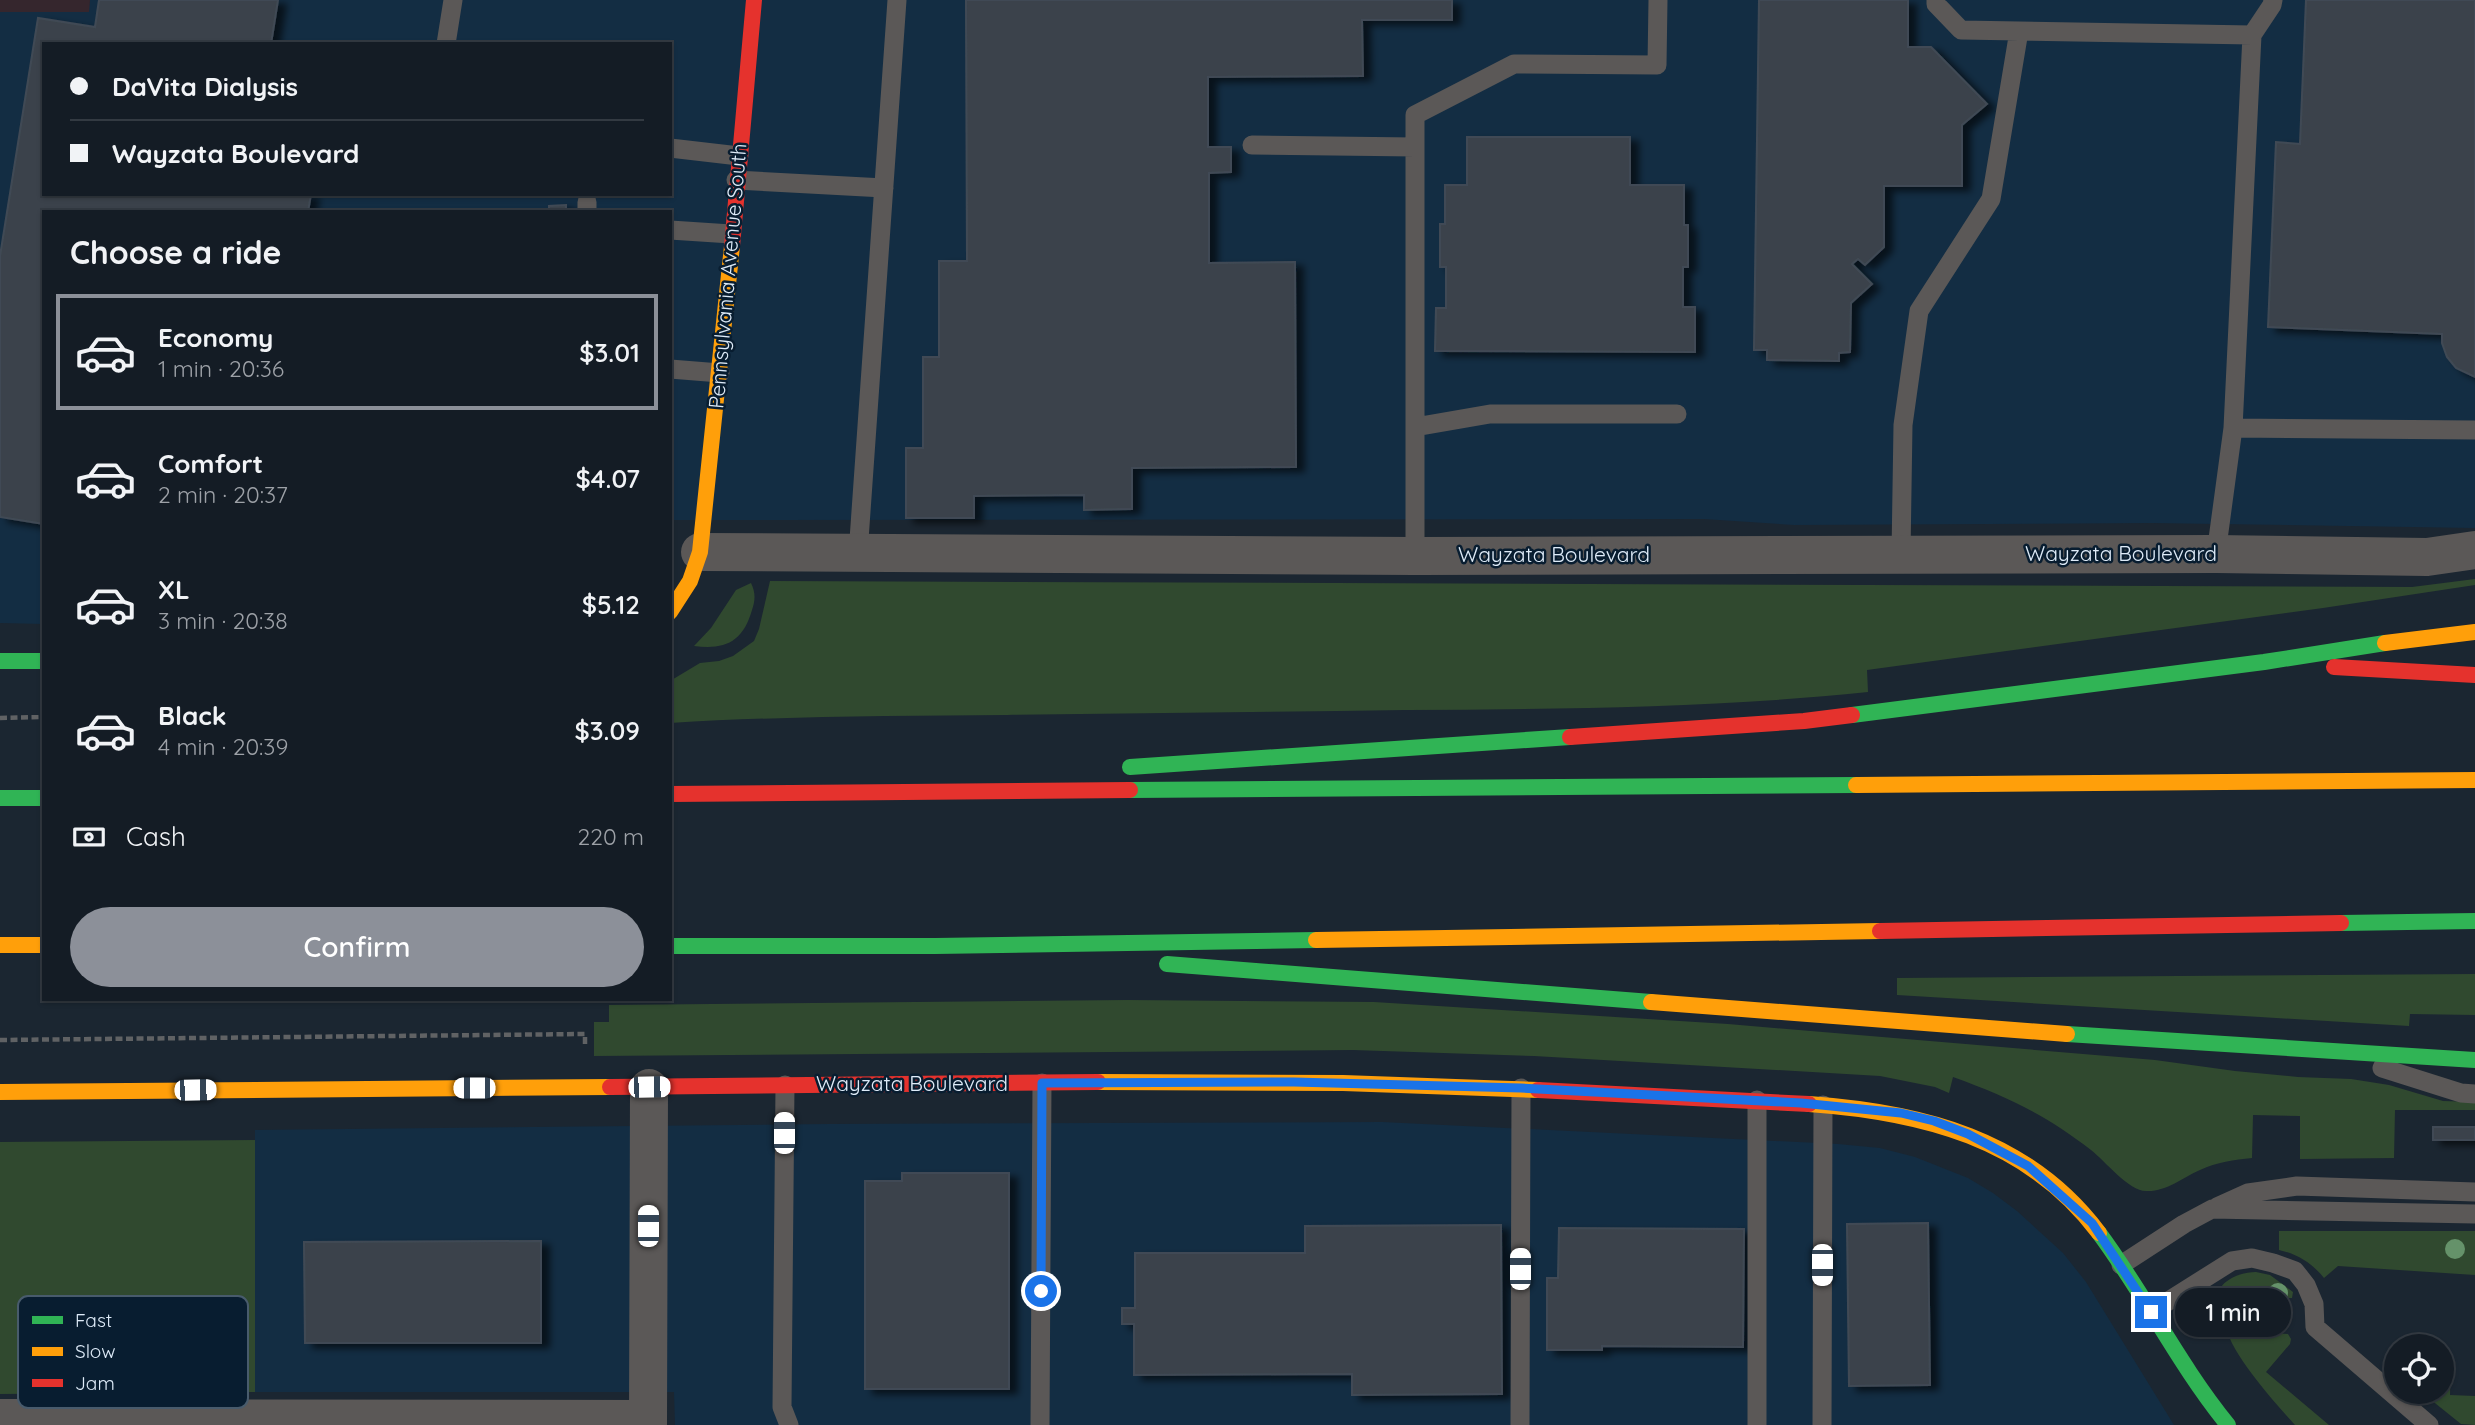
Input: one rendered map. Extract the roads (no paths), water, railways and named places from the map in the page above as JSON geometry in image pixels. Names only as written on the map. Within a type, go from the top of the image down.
[{"type":"main road","name":"Pennsylvania Avenue South","points":[[700,552],[720,373],[754,0]]},
{"type":"main road","points":[[672,610],[680,601],[690,581],[700,552]]},
{"type":"main road","points":[[1111,768],[1804,721],[2475,632]]},
{"type":"main road","points":[[0,661],[42,662]]},
{"type":"main road","points":[[2264,662],[2475,675]]},
{"type":"main road","points":[[737,794],[1014,775]]},
{"type":"main road","points":[[672,794],[2475,780]]},
{"type":"main road","points":[[0,798],[42,798]]},
{"type":"main road","points":[[672,946],[935,946],[2475,921]]},
{"type":"main road","points":[[0,945],[42,945]]},
{"type":"main road","points":[[935,946],[1102,959]]},
{"type":"main road","points":[[1158,963],[2127,1039],[2475,1060]]},
{"type":"main road","name":"Wayzata Boulevard","points":[[0,1092],[1294,1082],[1521,1088],[1757,1100],[1901,1113],[1934,1121],[1998,1149],[2028,1166],[2092,1223],[2122,1265],[2185,1368],[2228,1425]]},
{"type":"street","name":"Wayzata Boulevard","points":[[700,552],[1415,556],[2216,554],[2427,557],[2475,550]]},
{"type":"street","points":[[0,1418],[648,1422],[649,1087]]},
{"type":"lane","points":[[446,42],[453,0]]},
{"type":"lane","points":[[858,554],[897,0]]},
{"type":"lane","points":[[1415,556],[1415,115],[1514,64],[1657,65],[1658,0]]},
{"type":"lane","points":[[1936,0],[1936,4],[1961,30],[2252,35]]},
{"type":"lane","points":[[2216,554],[2233,428],[2252,35],[2273,5],[2273,0]]},
{"type":"lane","points":[[1901,554],[1903,425],[1919,311],[1991,199],[2019,31]]},
{"type":"lane","points":[[1252,145],[1415,147]]},
{"type":"lane","points":[[672,148],[739,156]]},
{"type":"lane","points":[[736,180],[884,188]]},
{"type":"lane","points":[[672,230],[731,234]]},
{"type":"lane","points":[[672,369],[720,373]]},
{"type":"lane","points":[[1415,427],[1490,414],[1676,414]]},
{"type":"lane","points":[[2233,428],[2475,430]]},
{"type":"lane","points":[[2335,1052],[2461,1093],[2475,1094]]},
{"type":"lane","points":[[1040,1425],[1042,1083]]},
{"type":"lane","points":[[785,1085],[782,1407],[789,1425]]},
{"type":"lane","points":[[1520,1425],[1521,1088]]},
{"type":"lane","points":[[1757,1100],[1757,1425]]},
{"type":"lane","points":[[1822,1105],[1822,1425]]},
{"type":"lane","points":[[2122,1265],[2184,1224],[2248,1193],[2297,1186],[2475,1192]]},
{"type":"lane","points":[[2212,1209],[2475,1214]]},
{"type":"lane","points":[[2151,1312],[2232,1261],[2252,1258],[2295,1271],[2306,1285],[2314,1304],[2315,1327],[2428,1425]]}]
